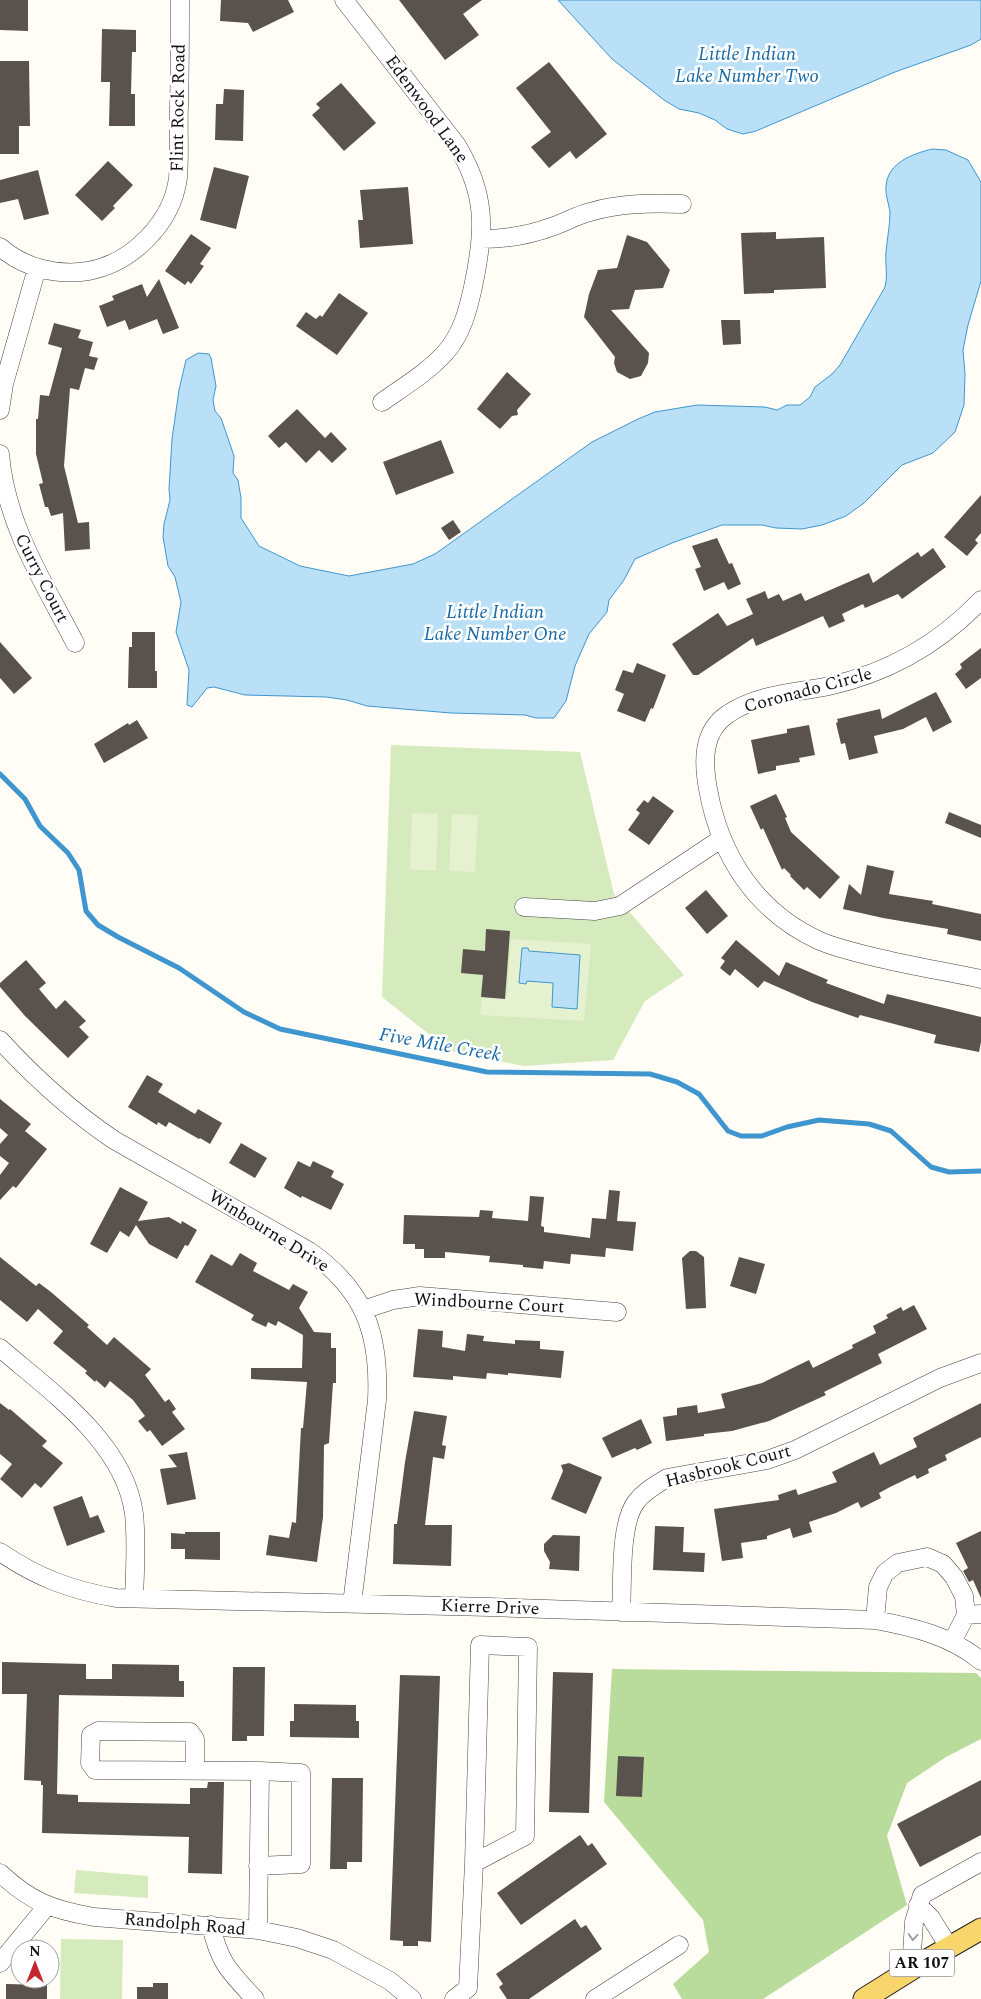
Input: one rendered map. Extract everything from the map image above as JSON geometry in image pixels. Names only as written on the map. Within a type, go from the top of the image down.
[{"type":"main road","name":"AR 107","points":[[864,1999],[911,1969],[981,1929]]},
{"type":"street","name":"Flint Rock Road","points":[[0,247],[27,264],[47,271],[84,271],[117,261],[146,241],[159,226],[168,209],[178,179],[180,0]]},
{"type":"street","name":"Edenwood Lane","points":[[344,0],[427,104],[466,160],[477,186],[481,210],[482,239],[468,308],[460,331],[445,353],[430,367],[382,402]]},
{"type":"street","points":[[482,239],[502,239],[531,234],[590,211],[656,203],[682,204]]},
{"type":"street","points":[[0,410],[4,384],[37,268]]},
{"type":"street","name":"Curry Court","points":[[0,454],[6,491],[14,521],[28,553],[75,643]]},
{"type":"street","name":"Coronado Circle","points":[[981,600],[950,629],[931,643],[880,671],[830,685],[754,701],[727,715],[717,723],[707,744],[705,764],[711,804],[721,839],[737,868],[754,892],[779,916],[820,941],[872,957],[981,979]]},
{"type":"street","points":[[524,906],[595,910],[620,906],[721,839]]},
{"type":"street","name":"Winbourne Drive","points":[[0,1040],[29,1072],[61,1101],[105,1134],[309,1251],[327,1264],[343,1280],[363,1310],[375,1341],[378,1373],[377,1400],[352,1604]]},
{"type":"street","name":"Windbourne Court","points":[[363,1310],[393,1300],[420,1296],[618,1312]]},
{"type":"street","points":[[0,1348],[98,1437],[121,1471],[134,1513],[134,1598]]},
{"type":"street","name":"Hasbrook Court","points":[[621,1612],[625,1531],[628,1517],[635,1504],[653,1486],[667,1478],[767,1460],[795,1450],[940,1378],[981,1363]]},
{"type":"street","name":"Kierre Drive","points":[[0,1552],[20,1566],[62,1586],[108,1597],[875,1620],[923,1630],[952,1642],[981,1661]]},
{"type":"street","points":[[875,1620],[878,1586],[885,1573],[898,1563],[927,1557],[943,1564],[954,1577],[973,1615],[952,1642]]},
{"type":"street","points":[[454,1999],[472,1993],[474,1863],[480,1646],[528,1647],[525,1836],[474,1863]]},
{"type":"street","points":[[195,1770],[195,1739],[190,1732],[98,1731],[92,1735],[90,1763],[95,1770],[301,1773],[301,1864],[258,1866]]},
{"type":"street","points":[[258,1930],[260,1771]]},
{"type":"street","points":[[911,1969],[914,1922],[922,1895],[981,1862]]},
{"type":"street","name":"Randolph Road","points":[[0,1873],[23,1892],[47,1906],[68,1912],[94,1917],[258,1930],[297,1938],[333,1950],[374,1972],[412,1999]]},
{"type":"street","points":[[918,1904],[931,1918],[949,1947]]},
{"type":"street","points":[[0,1963],[47,1906]]},
{"type":"street","points":[[211,1926],[216,1948],[226,1967],[256,1999]]},
{"type":"street","points":[[595,1999],[679,1945]]},
{"type":"street","name":"Randolph Road","points":[[374,1972],[392,1999]]},
{"type":"green space","points":[[391,745],[580,752],[614,894],[684,975],[645,1001],[613,1060],[524,1066],[450,1051],[382,997]]},
{"type":"green space","points":[[412,813],[438,814],[436,871],[410,869]]},
{"type":"green space","points":[[452,814],[478,815],[475,872],[449,871]]},
{"type":"green space","points":[[511,939],[591,944],[584,1021],[480,1015],[482,997],[507,998]]},
{"type":"green space","points":[[612,1669],[976,1673],[981,1678],[981,1739],[946,1757],[907,1783],[887,1836],[907,1905],[763,1999],[682,1999],[673,1984],[709,1952],[703,1920],[604,1802]]},
{"type":"green space","points":[[76,1870],[148,1876],[148,1898],[74,1893]]},
{"type":"green space","points":[[61,1939],[123,1940],[122,1999],[60,1999]]},
{"type":"water","name":"Little Indian Lake Number Two","points":[[558,0],[981,0],[981,39],[971,45],[895,72],[756,131],[743,134],[727,129],[715,120],[699,113],[679,109],[664,100],[612,59]]},
{"type":"water","name":"Little Indian Lake Number One","points":[[932,149],[946,150],[968,160],[981,182],[981,281],[963,350],[965,374],[964,405],[955,432],[933,453],[902,465],[864,503],[846,516],[822,525],[802,529],[776,528],[762,525],[722,525],[635,559],[624,580],[609,600],[607,612],[589,634],[575,666],[566,701],[554,718],[536,718],[525,715],[451,713],[367,706],[347,700],[326,697],[245,695],[214,687],[207,688],[192,707],[187,705],[189,670],[176,632],[181,602],[175,577],[168,566],[163,537],[170,500],[172,439],[179,390],[186,360],[198,353],[209,354],[211,358],[216,386],[213,400],[215,411],[221,418],[234,456],[233,473],[238,480],[241,498],[241,518],[259,546],[300,566],[349,576],[413,564],[435,554],[592,442],[655,412],[697,405],[765,407],[777,410],[787,405],[800,405],[810,397],[815,387],[840,365],[885,287],[886,252],[890,223],[886,189],[891,171],[903,160]]},
{"type":"water","points":[[522,948],[528,948],[529,951],[580,955],[577,1009],[552,1007],[553,983],[527,981],[526,984],[519,983]]},
{"type":"building","points":[[0,0],[28,0],[28,31],[0,30]]},
{"type":"building","points":[[221,0],[288,0],[294,12],[253,32],[248,23],[220,21]]},
{"type":"building","points":[[399,0],[482,0],[463,14],[479,35],[445,60]]},
{"type":"building","points":[[102,29],[136,30],[136,52],[132,52],[131,94],[135,94],[135,126],[109,126],[110,82],[101,82]]},
{"type":"building","points":[[0,61],[29,61],[30,126],[19,126],[19,154],[0,154]]},
{"type":"building","points":[[549,62],[607,134],[576,159],[570,151],[549,168],[531,147],[551,132],[516,88]]},
{"type":"building","points":[[341,83],[376,123],[344,151],[312,115],[320,108],[316,104]]},
{"type":"building","points":[[224,89],[244,90],[243,141],[215,140],[216,104],[223,104]]},
{"type":"building","points":[[108,161],[133,185],[102,221],[75,195]]},
{"type":"building","points":[[214,167],[249,176],[236,229],[200,220]]},
{"type":"building","points":[[38,170],[49,214],[24,220],[18,199],[0,203],[0,180]]},
{"type":"building","points":[[408,187],[413,244],[360,248],[358,220],[363,220],[360,190]]},
{"type":"building","points":[[776,232],[776,239],[824,237],[826,288],[774,290],[774,293],[744,294],[741,233]]},
{"type":"building","points":[[191,234],[211,248],[200,264],[204,266],[191,284],[188,281],[185,285],[165,271]]},
{"type":"building","points":[[627,235],[647,242],[670,270],[663,288],[635,290],[629,309],[611,310],[649,353],[648,363],[641,376],[630,379],[617,372],[614,363],[615,357],[584,317],[589,294],[598,270],[617,268]]},
{"type":"building","points":[[159,279],[179,328],[163,334],[157,319],[129,330],[125,320],[107,327],[99,306],[114,300],[112,296],[142,284],[147,297]]},
{"type":"building","points":[[339,293],[368,313],[337,355],[296,326],[306,312],[316,319],[320,315],[322,317]]},
{"type":"building","points":[[721,320],[740,320],[741,344],[723,345]]},
{"type":"building","points":[[54,323],[81,330],[78,338],[93,342],[89,356],[98,358],[94,370],[85,368],[79,390],[70,388],[64,466],[78,523],[89,522],[90,549],[65,551],[63,513],[51,516],[48,507],[45,507],[39,484],[43,483],[36,454],[36,419],[38,419],[40,395],[49,396],[62,348],[48,344]]},
{"type":"building","points":[[507,372],[531,394],[517,410],[518,415],[512,416],[500,429],[477,409]]},
{"type":"building","points":[[297,409],[325,438],[331,432],[347,449],[332,463],[319,450],[306,463],[286,442],[279,448],[268,436]]},
{"type":"building","points":[[441,440],[454,473],[396,495],[383,462]]},
{"type":"building","points":[[981,495],[981,533],[975,540],[978,543],[967,556],[944,537]]},
{"type":"building","points":[[453,520],[461,532],[449,540],[441,528]]},
{"type":"building","points":[[717,538],[729,564],[732,563],[741,584],[728,590],[724,582],[704,591],[695,569],[701,567],[692,546]]},
{"type":"building","points":[[933,548],[946,567],[902,599],[898,594],[865,608],[863,604],[842,614],[845,621],[829,628],[823,616],[756,646],[753,638],[698,675],[693,675],[672,644],[718,613],[727,626],[753,614],[746,599],[765,591],[768,599],[779,594],[783,601],[801,593],[805,601],[869,573],[873,583],[918,552],[921,557]]},
{"type":"building","points":[[132,632],[155,632],[157,688],[128,688],[129,647],[132,647]]},
{"type":"building","points":[[0,642],[32,678],[14,694],[0,678]]},
{"type":"building","points":[[981,648],[981,678],[966,689],[955,674],[962,668],[960,664]]},
{"type":"building","points":[[637,663],[666,675],[653,709],[651,708],[645,722],[617,711],[624,694],[615,690],[623,670],[633,673]]},
{"type":"building","points":[[936,692],[952,722],[933,732],[926,717],[903,729],[874,736],[878,753],[849,760],[845,743],[841,744],[836,723],[838,722],[837,719],[880,709],[882,719]]},
{"type":"building","points":[[137,720],[148,738],[104,763],[94,744],[128,723],[129,725]]},
{"type":"building","points":[[809,725],[815,755],[799,758],[800,762],[776,766],[776,770],[758,774],[751,740],[787,733],[787,729]]},
{"type":"building","points":[[776,794],[787,817],[785,818],[791,832],[840,877],[820,899],[807,887],[804,890],[784,868],[782,870],[763,828],[761,830],[750,806]]},
{"type":"building","points":[[653,796],[674,811],[649,845],[628,830],[640,813],[636,810],[644,800],[648,803]]},
{"type":"building","points":[[949,812],[981,825],[981,838],[945,823]]},
{"type":"building","points":[[867,865],[894,871],[889,894],[933,901],[932,904],[981,914],[981,941],[947,934],[948,929],[843,909],[849,884],[861,895]]},
{"type":"building","points":[[706,890],[728,916],[707,934],[685,908]]},
{"type":"building","points":[[486,929],[510,931],[505,999],[481,997],[483,975],[461,973],[463,949],[485,951]]},
{"type":"building","points":[[736,940],[779,976],[786,962],[828,980],[826,983],[884,1004],[887,994],[981,1017],[979,1052],[934,1043],[936,1035],[860,1015],[858,1018],[812,1002],[764,981],[758,988],[735,969],[730,976],[720,968],[725,961],[721,958]]},
{"type":"building","points":[[26,960],[46,983],[39,989],[56,1009],[65,1000],[86,1021],[79,1027],[89,1037],[68,1058],[25,1016],[0,987],[0,983]]},
{"type":"building","points":[[147,1075],[163,1084],[158,1092],[195,1114],[198,1109],[222,1123],[210,1144],[169,1122],[166,1127],[158,1122],[157,1125],[128,1107]]},
{"type":"building","points":[[0,1099],[31,1124],[25,1131],[47,1149],[16,1188],[13,1186],[0,1200],[0,1175],[9,1163],[0,1156],[0,1144],[8,1135],[0,1128]]},
{"type":"building","points":[[241,1143],[267,1158],[255,1178],[229,1163]]},
{"type":"building","points":[[298,1161],[310,1167],[313,1161],[334,1171],[331,1177],[344,1184],[331,1210],[302,1196],[301,1198],[284,1188]]},
{"type":"building","points":[[120,1187],[148,1202],[138,1221],[169,1217],[181,1224],[182,1221],[197,1230],[188,1246],[185,1245],[177,1259],[149,1244],[136,1225],[129,1237],[120,1231],[107,1253],[90,1244]]},
{"type":"building","points":[[609,1190],[620,1191],[617,1221],[636,1222],[633,1251],[606,1248],[605,1257],[571,1254],[570,1264],[544,1261],[543,1269],[489,1262],[490,1256],[445,1252],[445,1258],[424,1258],[424,1249],[415,1249],[415,1244],[403,1244],[404,1215],[479,1217],[480,1210],[493,1211],[492,1218],[528,1221],[530,1196],[544,1197],[541,1226],[544,1227],[544,1232],[590,1238],[592,1218],[606,1219]]},
{"type":"building","points":[[690,1251],[696,1251],[704,1257],[706,1308],[686,1309],[682,1258]]},
{"type":"building","points":[[240,1253],[257,1263],[253,1271],[289,1290],[293,1284],[308,1292],[299,1308],[314,1332],[331,1333],[331,1348],[336,1348],[336,1383],[333,1383],[329,1443],[324,1445],[323,1517],[317,1562],[266,1555],[269,1535],[289,1538],[292,1522],[296,1523],[301,1428],[303,1428],[307,1382],[251,1379],[251,1368],[302,1368],[303,1335],[278,1321],[276,1326],[268,1322],[266,1327],[251,1320],[254,1315],[195,1282],[211,1254],[232,1266]]},
{"type":"building","points":[[0,1257],[36,1286],[39,1283],[51,1292],[89,1325],[87,1327],[107,1345],[114,1337],[151,1369],[145,1375],[165,1402],[169,1399],[176,1409],[172,1412],[185,1429],[162,1446],[150,1430],[147,1432],[138,1421],[145,1416],[133,1400],[110,1381],[105,1388],[96,1380],[95,1382],[85,1373],[87,1371],[53,1343],[63,1331],[38,1309],[27,1322],[0,1300]]},
{"type":"building","points":[[739,1257],[765,1264],[756,1294],[730,1286]]},
{"type":"building","points":[[914,1305],[927,1329],[878,1354],[882,1363],[824,1392],[826,1395],[769,1421],[732,1431],[666,1441],[663,1417],[677,1415],[677,1408],[697,1405],[698,1413],[725,1408],[721,1394],[762,1383],[809,1360],[813,1368],[853,1348],[852,1345],[876,1333],[873,1326],[888,1318],[886,1315],[901,1307],[903,1311]]},
{"type":"building","points":[[418,1329],[443,1331],[442,1347],[465,1351],[467,1334],[484,1336],[483,1341],[515,1344],[515,1340],[540,1341],[540,1349],[564,1351],[561,1378],[508,1373],[508,1375],[487,1373],[486,1379],[453,1376],[453,1380],[413,1377]]},
{"type":"building","points":[[0,1403],[10,1409],[47,1441],[42,1446],[63,1463],[41,1488],[35,1483],[22,1498],[0,1479],[12,1464],[0,1454]]},
{"type":"building","points":[[981,1403],[981,1437],[945,1455],[947,1460],[928,1469],[929,1473],[917,1479],[915,1475],[890,1487],[879,1493],[881,1498],[861,1508],[858,1502],[836,1513],[809,1522],[812,1532],[793,1538],[790,1528],[767,1536],[767,1539],[741,1543],[743,1558],[722,1561],[714,1509],[779,1500],[778,1495],[796,1489],[798,1495],[837,1482],[832,1472],[874,1452],[880,1465],[917,1447],[913,1438]]},
{"type":"building","points":[[414,1411],[447,1416],[442,1445],[446,1446],[444,1459],[433,1457],[425,1525],[452,1525],[451,1566],[393,1564],[394,1524],[397,1524]]},
{"type":"building","points":[[641,1419],[652,1443],[612,1458],[602,1438]]},
{"type":"building","points":[[187,1452],[196,1499],[167,1505],[160,1469],[177,1467],[168,1455]]},
{"type":"building","points":[[569,1463],[602,1477],[586,1514],[551,1499],[563,1471],[561,1465]]},
{"type":"building","points":[[82,1496],[90,1518],[98,1515],[105,1532],[67,1546],[53,1507]]},
{"type":"building","points":[[655,1526],[684,1527],[683,1552],[705,1553],[704,1572],[653,1570]]},
{"type":"building","points":[[981,1531],[981,1598],[973,1580],[969,1582],[963,1571],[968,1568],[956,1543]]},
{"type":"building","points":[[185,1532],[220,1532],[220,1560],[185,1559],[185,1549],[171,1549],[171,1533],[185,1534]]},
{"type":"building","points":[[553,1535],[580,1536],[579,1571],[549,1569],[550,1562],[544,1551],[544,1544]]},
{"type":"building","points":[[2,1662],[86,1664],[86,1679],[112,1679],[112,1664],[179,1665],[179,1681],[184,1681],[184,1697],[59,1695],[57,1794],[78,1795],[78,1802],[190,1804],[190,1788],[207,1788],[208,1782],[224,1782],[222,1874],[188,1873],[189,1837],[42,1833],[43,1785],[41,1785],[41,1781],[24,1780],[27,1694],[2,1694]]},
{"type":"building","points":[[233,1667],[265,1667],[264,1736],[247,1736],[247,1741],[232,1741]]},
{"type":"building","points":[[553,1672],[593,1673],[589,1813],[549,1812]]},
{"type":"building","points":[[400,1675],[440,1676],[431,1942],[418,1941],[418,1946],[403,1946],[403,1941],[390,1940]]},
{"type":"building","points":[[294,1704],[356,1705],[356,1721],[359,1721],[359,1738],[290,1737],[290,1721],[294,1721]]},
{"type":"building","points":[[618,1756],[644,1757],[642,1797],[616,1796]]},
{"type":"building","points":[[332,1778],[363,1778],[362,1862],[347,1862],[347,1869],[330,1869]]},
{"type":"building","points":[[981,1780],[981,1835],[920,1867],[897,1824]]},
{"type":"building","points":[[580,1835],[588,1846],[592,1843],[607,1864],[521,1925],[497,1893]]},
{"type":"building","points":[[575,1919],[581,1928],[586,1925],[602,1949],[529,1999],[507,1999],[499,1987],[503,1984],[496,1974]]},
{"type":"building","points":[[153,1983],[168,1983],[168,1999],[137,1999],[137,1987],[153,1987]]},
{"type":"building","points":[[6,1984],[10,1984],[10,1989],[47,1989],[47,1999],[6,1999]]},
{"type":"waterway","name":"Five Mile Creek","points":[[0,774],[25,799],[40,826],[68,853],[79,870],[86,911],[98,925],[179,968],[244,1012],[280,1029],[487,1072],[650,1074],[677,1082],[699,1094],[728,1131],[741,1136],[762,1136],[787,1127],[819,1120],[869,1124],[891,1131],[931,1167],[949,1172],[981,1171]]}]
